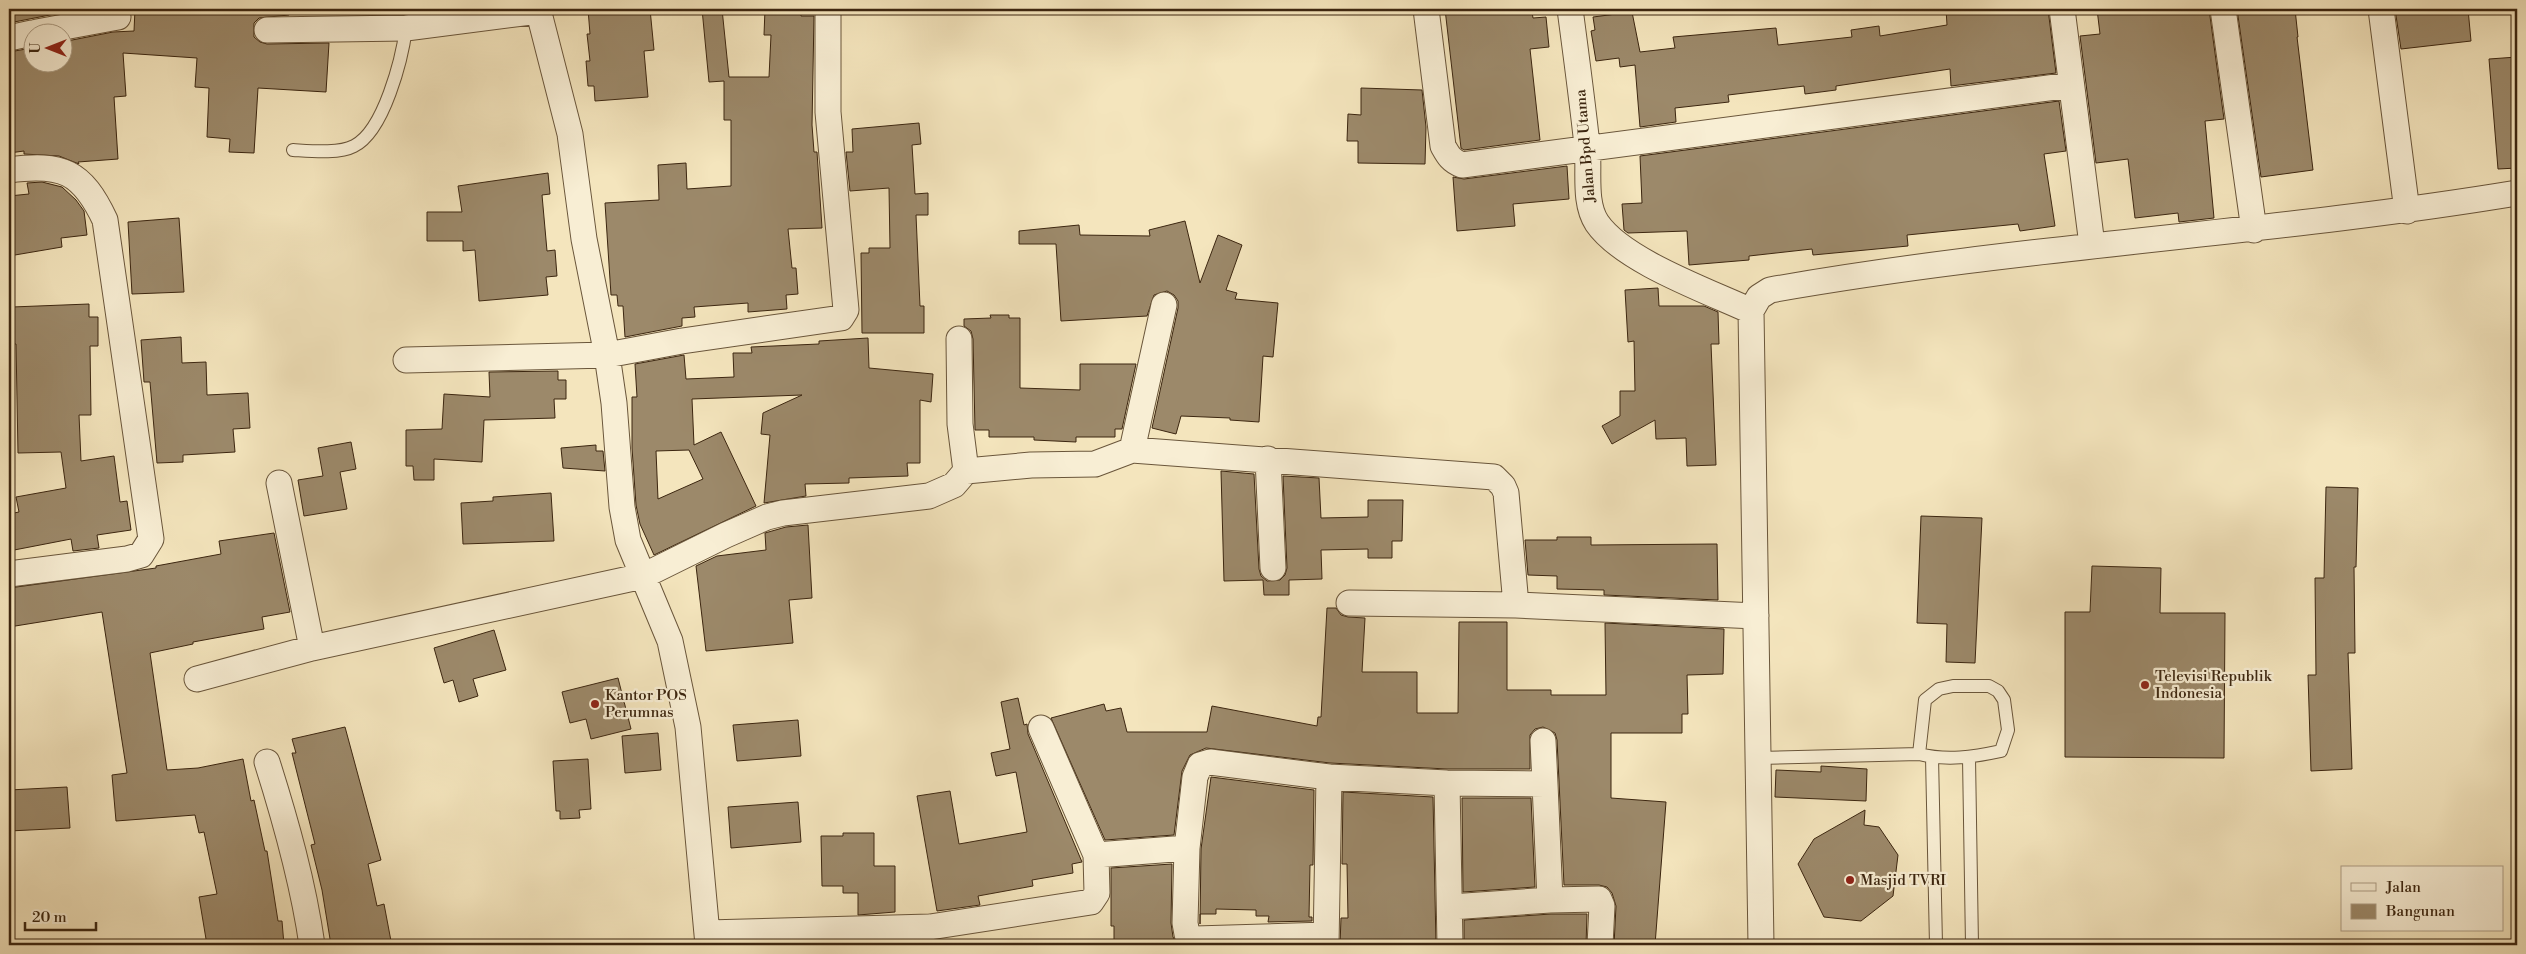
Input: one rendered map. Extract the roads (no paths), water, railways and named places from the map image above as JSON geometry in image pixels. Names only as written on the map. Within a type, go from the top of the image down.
[{"type":"street","points":[[406,360],[607,355],[682,341],[837,319],[844,315],[846,310],[828,112],[828,9]]},
{"type":"street","points":[[1426,9],[1443,146],[1454,162],[1469,164],[2071,85]]},
{"type":"street","name":"Jalan Bpd Utama","points":[[1570,9],[1588,147],[1590,207],[1596,222],[1617,244],[1653,266],[1751,311]]},
{"type":"street","points":[[2062,9],[2092,245]]},
{"type":"street","points":[[2223,9],[2254,230]]},
{"type":"street","points":[[2381,9],[2407,211]]},
{"type":"street","points":[[267,30],[406,28],[539,10],[570,134],[584,239],[607,355],[614,403],[622,507],[628,540],[670,641],[688,727],[708,939],[930,927],[1085,904],[1095,899],[1097,893],[1096,855],[1040,728]]},
{"type":"street","points":[[72,26],[118,17]]},
{"type":"street","points":[[9,38],[22,35]]},
{"type":"street","points":[[9,170],[60,170],[82,181],[93,196],[105,220],[151,539],[141,555],[126,559],[9,574]]},
{"type":"street","points":[[1761,945],[1751,311],[1759,297],[1770,290],[1857,274],[2092,245],[2254,230],[2407,211],[2517,193]]},
{"type":"street","points":[[1132,450],[1164,305]]},
{"type":"street","points":[[959,339],[960,424],[966,471]]},
{"type":"street","points":[[197,679],[312,648],[643,576],[726,535],[768,517],[783,513],[929,496],[954,485],[966,471],[1031,465],[1095,464],[1132,450],[1494,477],[1503,486],[1506,493],[1516,605]]},
{"type":"street","points":[[1268,459],[1273,568]]},
{"type":"street","points":[[279,483],[312,648]]},
{"type":"street","points":[[1349,603],[1516,605],[1756,616]]},
{"type":"street","points":[[1543,741],[1550,900]]},
{"type":"street","points":[[267,762],[289,834],[306,906],[312,945]]},
{"type":"street","points":[[1329,777],[1326,940],[1191,937],[1187,934],[1185,923],[1186,848],[1195,777],[1200,765],[1210,762],[1329,777],[1447,783],[1545,784]]},
{"type":"street","points":[[1447,783],[1451,907],[1450,945]]},
{"type":"street","points":[[1096,855],[1186,848]]},
{"type":"street","points":[[1451,907],[1550,900],[1599,899],[1602,906],[1600,945]]},
{"type":"lane","points":[[293,150],[318,152],[354,146],[365,137],[376,122],[391,90],[404,47],[406,28]]},
{"type":"lane","points":[[1758,758],[1926,756],[1969,758],[2001,751],[2008,730],[2004,700],[1998,691],[1989,686],[1953,686],[1939,690],[1925,700],[1926,756],[1936,945]]},
{"type":"lane","points":[[1969,758],[1972,945]]},
{"type":"place","name":"Televisi Republik Indonesia","points":[[2145,685]]},
{"type":"place","name":"Kantor POS Perumnas","points":[[595,704]]},
{"type":"place","name":"Masjid TVRI","points":[[1850,880]]}]
